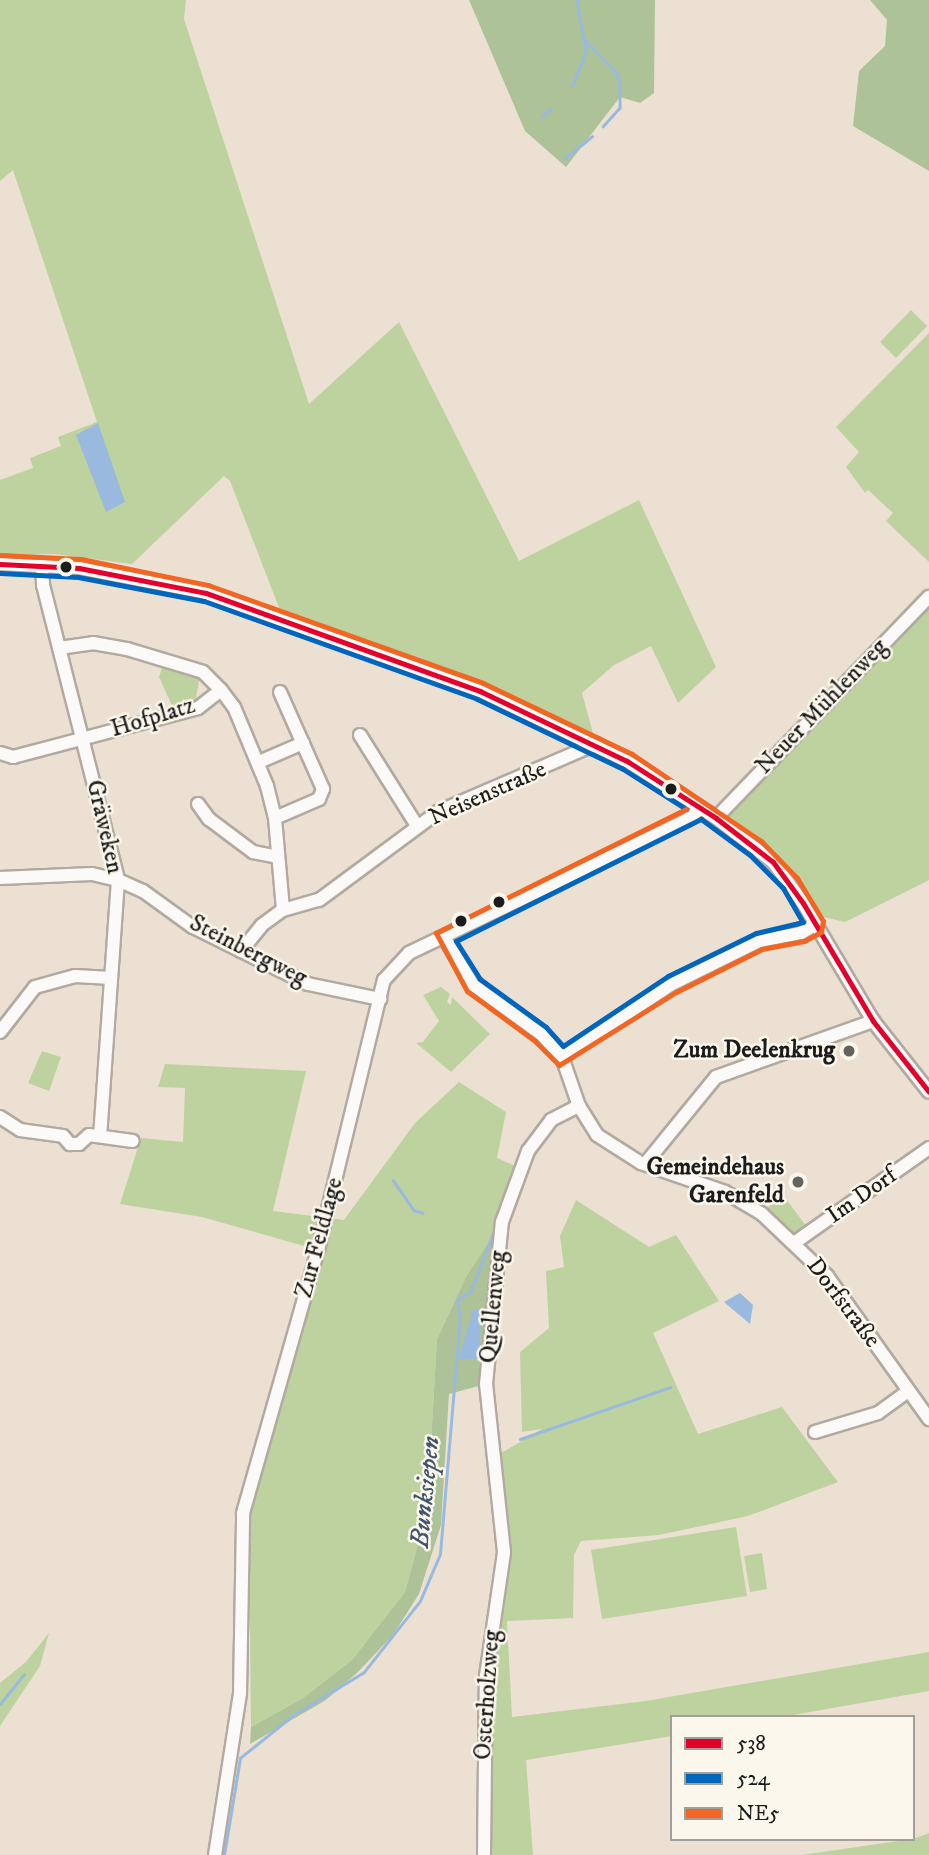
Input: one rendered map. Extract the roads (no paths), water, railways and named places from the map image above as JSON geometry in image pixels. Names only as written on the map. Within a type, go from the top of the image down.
[{"type":"street","points":[[0,564],[43,565],[137,576],[206,593],[480,691],[596,744],[701,808],[773,862],[816,925],[873,1021],[929,1092]]},
{"type":"street","name":"Gräweken","points":[[43,565],[43,585],[118,880],[100,1135]]},
{"type":"street","name":"Neuer Mühlenweg","points":[[716,818],[929,597]]},
{"type":"street","points":[[59,648],[93,643],[127,649],[203,672],[221,690],[259,762],[275,818],[283,910]]},
{"type":"street","name":"Hofplatz","points":[[0,753],[13,757],[198,708],[221,690]]},
{"type":"street","points":[[275,818],[322,794],[280,692]]},
{"type":"street","name":"Neisenstraße","points":[[360,735],[417,826]]},
{"type":"street","points":[[259,762],[303,743]]},
{"type":"street","name":"Neisenstraße","points":[[241,951],[262,925],[283,910],[319,900],[438,812],[596,744]]},
{"type":"street","points":[[198,804],[209,818],[253,852],[278,857]]},
{"type":"street","name":"Zur Feldlage","points":[[215,1855],[240,1693],[243,1513],[310,1282],[380,999],[394,964],[444,937],[687,820],[701,808]]},
{"type":"street","name":"Steinbergweg","points":[[0,878],[92,874],[118,880],[241,951],[308,984],[380,999]]},
{"type":"street","points":[[562,1057],[672,984],[759,941],[816,925]]},
{"type":"street","name":"Dorfstraße","points":[[444,937],[473,985],[534,1028],[562,1057],[579,1106],[597,1135],[645,1164],[725,1192],[762,1214],[827,1276],[929,1419]]},
{"type":"street","points":[[0,1032],[35,987],[75,976],[111,978]]},
{"type":"street","points":[[645,1164],[716,1077],[873,1021]]},
{"type":"street","name":"Quellenweg","points":[[503,1537],[491,1460],[486,1384],[502,1222],[527,1151],[551,1120],[579,1106]]},
{"type":"street","points":[[0,1117],[20,1130],[63,1136],[70,1144],[100,1135],[133,1141]]},
{"type":"street","name":"Im Dorf","points":[[794,1243],[929,1148]]},
{"type":"street","points":[[815,1432],[878,1413],[908,1391]]},
{"type":"street","name":"Osterholzweg","points":[[484,1855],[486,1676],[503,1537]]},
{"type":"water","points":[[98,423],[125,502],[106,512],[76,435]]},
{"type":"water","points":[[740,1293],[753,1305],[750,1324],[724,1302]]},
{"type":"water","points":[[473,1309],[482,1310],[478,1359],[459,1359]]},
{"type":"waterway","points":[[577,0],[584,39],[617,73],[620,85],[620,108],[603,127]]},
{"type":"waterway","points":[[572,86],[586,52],[584,40]]},
{"type":"waterway","points":[[542,117],[551,109]]},
{"type":"waterway","points":[[564,159],[592,136]]},
{"type":"waterway","points":[[393,1180],[414,1210],[423,1213]]},
{"type":"waterway","name":"Bunksiepen","points":[[224,1855],[240,1758],[292,1716],[364,1672],[420,1601],[440,1554],[460,1317],[457,1300],[471,1291],[496,1225]]},
{"type":"waterway","points":[[520,1439],[670,1387]]},
{"type":"waterway","points":[[0,1704],[24,1674]]},
{"type":"place","name":"Zum Deelenkrug","points":[[849,1051]]},
{"type":"place","name":"Gemeindehaus Garenfeld","points":[[798,1182]]}]
